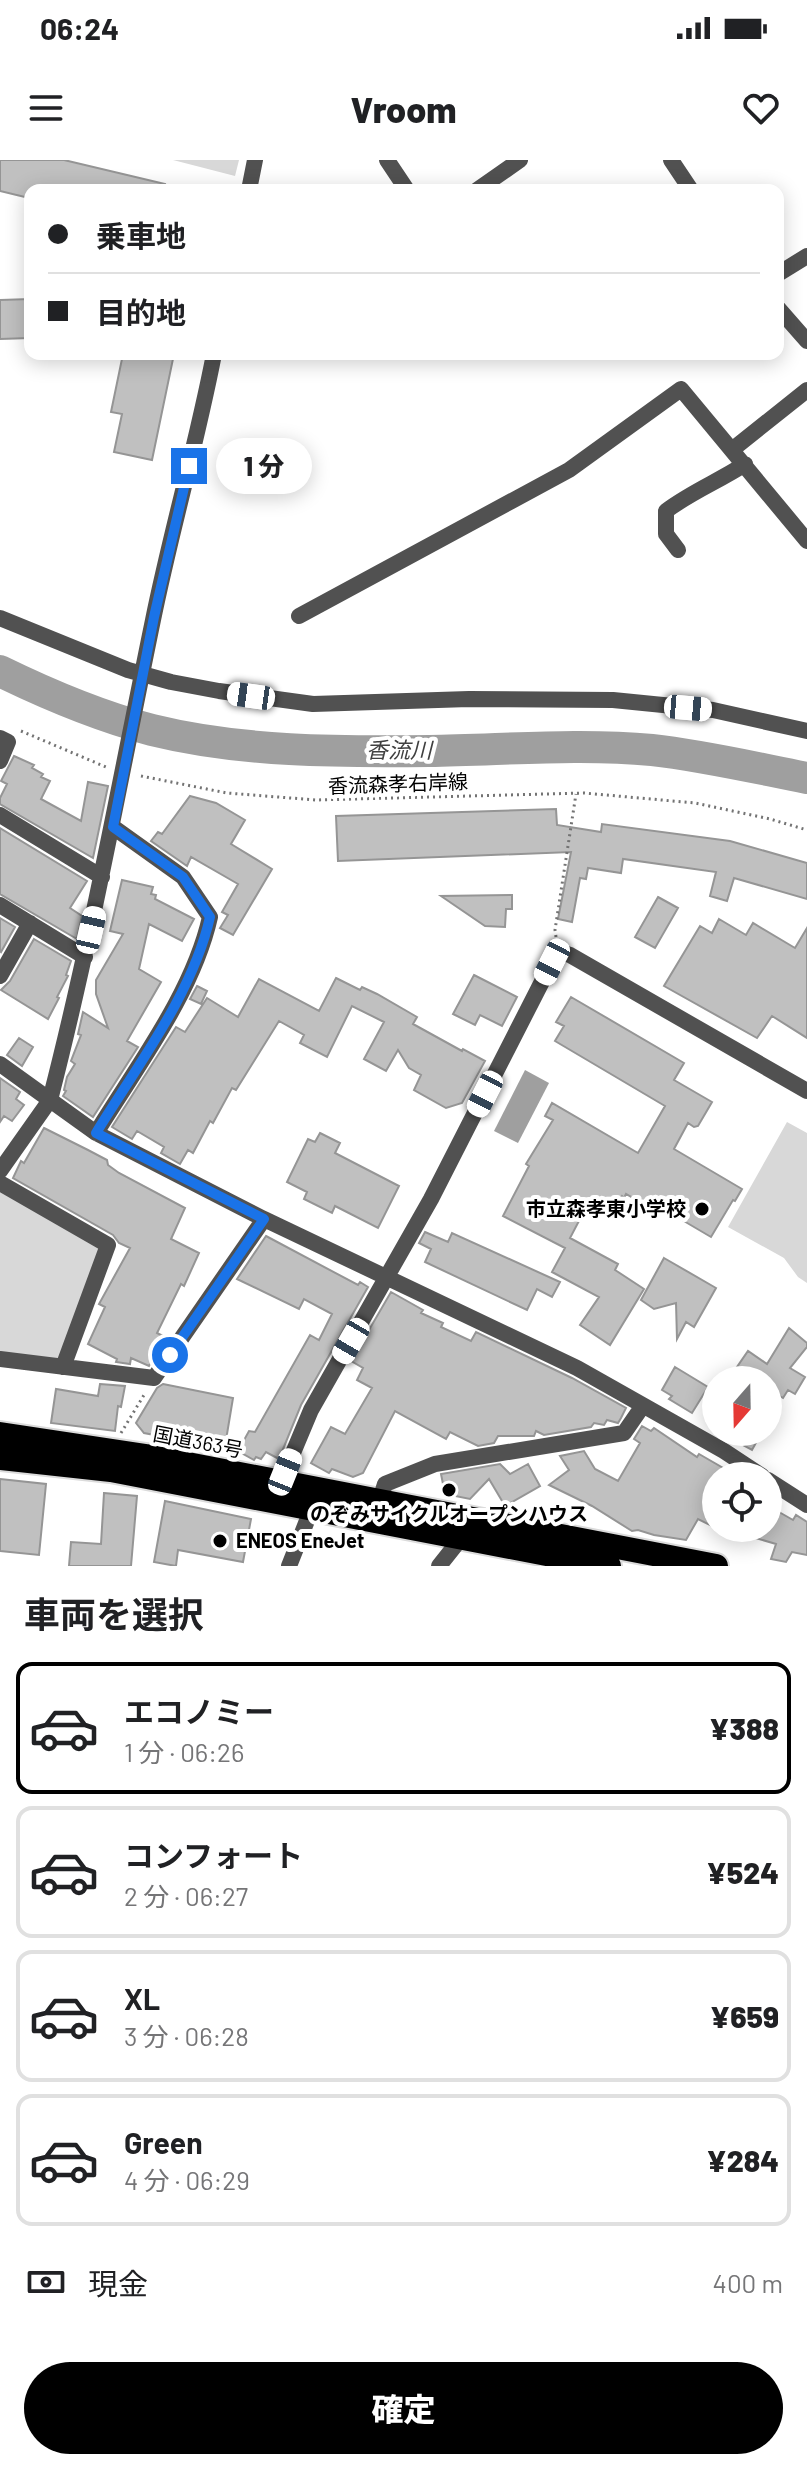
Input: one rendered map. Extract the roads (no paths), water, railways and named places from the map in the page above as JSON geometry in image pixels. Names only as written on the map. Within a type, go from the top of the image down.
[{"type":"highway","name":"国道363号","points":[[0,1434],[146,1456],[716,1566]]},
{"type":"highway","points":[[0,1458],[111,1470],[609,1566]]},
{"type":"street","points":[[250,184],[255,160]]},
{"type":"street","points":[[387,160],[403,184]]},
{"type":"street","points":[[671,160],[687,184]]},
{"type":"street","points":[[491,184],[513,162]]},
{"type":"street","points":[[784,270],[807,256]]},
{"type":"street","points":[[784,315],[807,341]]},
{"type":"street","points":[[0,1171],[50,1100],[85,957],[142,677],[214,360]]},
{"type":"street","points":[[299,616],[569,470],[681,389],[807,541]]},
{"type":"street","points":[[733,449],[807,390]]},
{"type":"street","points":[[678,550],[666,534],[666,511],[687,495],[713,485],[745,464]]},
{"type":"street","points":[[0,618],[142,677],[219,691],[313,704],[469,699],[613,700],[713,710],[807,731]]},
{"type":"street","points":[[0,738],[8,742],[0,761]]},
{"type":"street","points":[[0,815],[102,877]]},
{"type":"street","points":[[96,1133],[188,983],[203,948],[210,917],[183,877],[113,827]]},
{"type":"street","points":[[0,905],[85,957]]},
{"type":"street","points":[[0,976],[30,923]]},
{"type":"street","points":[[285,1472],[311,1410],[431,1199],[552,962],[560,952],[807,1091]]},
{"type":"street","points":[[0,1064],[96,1133],[264,1219],[577,1368],[741,1462]]},
{"type":"street","points":[[0,1183],[108,1245],[63,1367]]},
{"type":"street","points":[[0,1359],[154,1378],[264,1219]]},
{"type":"street","points":[[379,1503],[385,1484],[435,1464],[624,1433],[642,1407]]},
{"type":"street","points":[[782,1489],[807,1505]]},
{"type":"street","points":[[289,1566],[312,1508]]},
{"type":"street","points":[[439,1566],[462,1537]]},
{"type":"waterway","name":"香流川","points":[[0,671],[56,697],[113,718],[152,730],[220,743],[360,751],[624,748],[691,756],[807,778]]},
{"type":"place","name":"市立森孝東小学校","points":[[702,1209]]},
{"type":"place","name":"のぞみサイクルオープンハウス","points":[[449,1490]]},
{"type":"place","name":"ENEOS EneJet","points":[[220,1541]]}]
